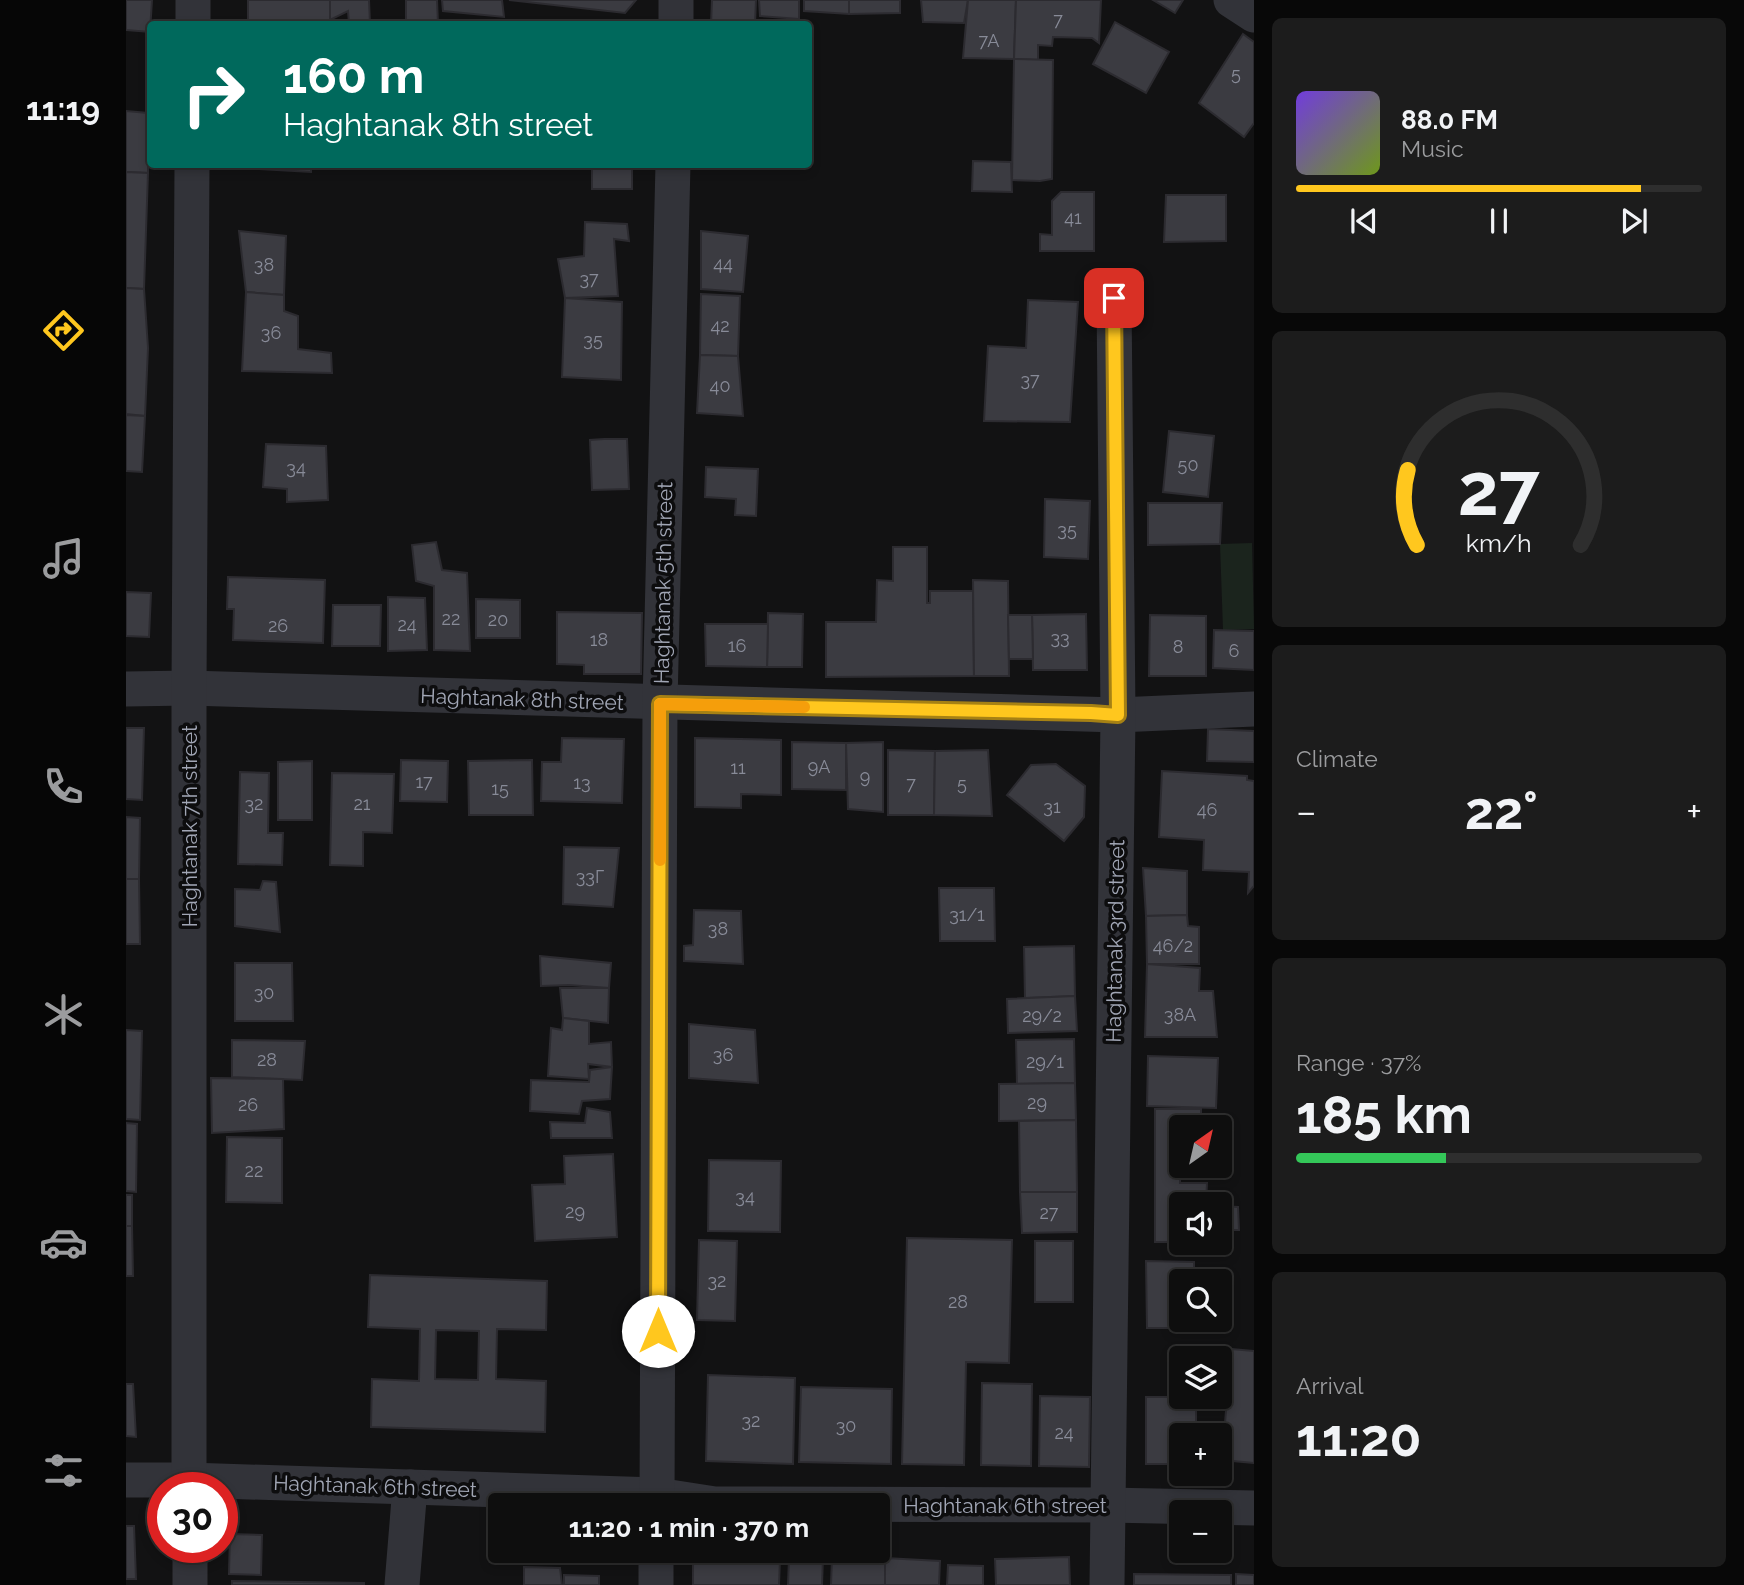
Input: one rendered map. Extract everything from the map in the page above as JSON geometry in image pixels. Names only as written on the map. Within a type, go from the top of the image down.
[{"type":"street","points":[[193,0],[193,21]]},
{"type":"street","points":[[676,0],[676,21]]},
{"type":"street","points":[[1231,0],[1254,15]]},
{"type":"street","name":"Haghtanak 7th street","points":[[189,1472],[188,688],[192,168]]},
{"type":"street","name":"Haghtanak 5th street","points":[[657,1493],[660,704],[673,168]]},
{"type":"street","name":"Haghtanak 3rd street","points":[[1107,1585],[1118,715],[1114,298]]},
{"type":"street","name":"Haghtanak 8th street","points":[[126,689],[188,688],[660,704],[1118,715],[1254,709]]},
{"type":"street","name":"Haghtanak 6th street","points":[[126,1480],[147,1481]]},
{"type":"street","name":"Haghtanak 6th street","points":[[238,1485],[410,1487],[524,1493]]},
{"type":"street","points":[[402,1585],[410,1487]]},
{"type":"street","name":"Haghtanak 6th street","points":[[890,1504],[1254,1508]]},
{"type":"street","points":[[190,1563],[190,1585]]},
{"type":"street","points":[[656,1563],[656,1585]]},
{"type":"shaded area","points":[[1252,543],[1254,629],[1223,630],[1220,544]]},
{"type":"building","points":[[126,0],[152,0],[147,32],[126,30]]},
{"type":"building","points":[[248,0],[330,0],[330,20],[248,21]]},
{"type":"building","points":[[330,0],[369,0],[370,21],[349,21],[348,11],[330,20]]},
{"type":"building","points":[[406,0],[437,0],[438,21],[406,21]]},
{"type":"building","points":[[442,0],[502,0],[504,17],[443,11]]},
{"type":"building","points":[[509,0],[636,0],[625,13]]},
{"type":"building","points":[[712,0],[756,0],[755,21],[711,21]]},
{"type":"building","points":[[759,0],[799,0],[799,19],[760,16]]},
{"type":"building","points":[[804,0],[849,0],[849,14],[804,11]]},
{"type":"building","points":[[849,0],[900,0],[900,13],[849,14]]},
{"type":"building","points":[[921,0],[968,0],[964,23],[923,22]]},
{"type":"building","points":[[968,0],[1016,0],[1014,59],[963,58]]},
{"type":"building","points":[[1016,0],[1101,0],[1099,43],[1092,38],[1053,37],[1052,46],[1038,45],[1038,60],[1014,59]]},
{"type":"building","points":[[1153,0],[1183,0],[1175,13]]},
{"type":"building","points":[[1115,22],[1169,52],[1146,93],[1093,64]]},
{"type":"building","points":[[1243,34],[1254,42],[1254,123],[1244,137],[1199,103]]},
{"type":"building","points":[[1014,59],[1053,60],[1052,179],[1012,180]]},
{"type":"building","points":[[126,111],[147,113],[148,173],[126,172]]},
{"type":"building","points":[[973,161],[1011,162],[1012,192],[972,191]]},
{"type":"building","points":[[239,168],[311,168],[311,172]]},
{"type":"building","points":[[592,168],[632,168],[632,189],[592,189]]},
{"type":"building","points":[[126,172],[148,173],[144,289],[126,288]]},
{"type":"building","points":[[1061,192],[1094,192],[1094,251],[1040,251],[1040,234],[1052,235],[1052,201]]},
{"type":"building","points":[[1166,195],[1226,195],[1226,241],[1164,242]]},
{"type":"building","points":[[585,222],[627,224],[629,241],[614,239],[618,296],[565,298],[558,259],[584,256]]},
{"type":"building","points":[[239,231],[286,236],[284,295],[246,292]]},
{"type":"building","points":[[701,231],[748,236],[743,292],[701,289]]},
{"type":"building","points":[[126,288],[144,289],[148,348],[145,416],[126,414]]},
{"type":"building","points":[[246,292],[284,295],[284,311],[298,316],[298,349],[331,353],[332,373],[242,371]]},
{"type":"building","points":[[701,294],[740,296],[738,356],[700,355]]},
{"type":"building","points":[[565,298],[622,302],[621,380],[562,377]]},
{"type":"building","points":[[1028,300],[1078,302],[1070,422],[984,421],[988,346],[1026,348]]},
{"type":"building","points":[[700,355],[738,356],[743,416],[697,413]]},
{"type":"building","points":[[126,415],[145,416],[142,472],[126,471]]},
{"type":"building","points":[[1169,431],[1214,436],[1208,497],[1163,492]]},
{"type":"building","points":[[627,439],[629,489],[592,490],[590,440]]},
{"type":"building","points":[[266,444],[326,446],[328,500],[287,502],[287,489],[263,487]]},
{"type":"building","points":[[706,467],[758,469],[756,516],[735,515],[736,499],[705,497]]},
{"type":"building","points":[[1045,499],[1090,501],[1088,559],[1044,557]]},
{"type":"building","points":[[1148,503],[1222,503],[1220,544],[1148,545]]},
{"type":"building","points":[[436,542],[442,570],[467,573],[470,651],[434,650],[434,586],[416,581],[412,545]]},
{"type":"building","points":[[893,547],[927,547],[927,603],[930,603],[930,591],[973,591],[974,676],[826,677],[826,622],[876,622],[877,580],[893,581]]},
{"type":"building","points":[[228,577],[325,580],[323,643],[233,640],[234,609],[227,609]]},
{"type":"building","points":[[973,580],[1008,581],[1009,676],[974,676]]},
{"type":"building","points":[[126,592],[151,593],[149,637],[126,636]]},
{"type":"building","points":[[388,597],[425,598],[427,650],[388,651]]},
{"type":"building","points":[[476,599],[520,600],[520,638],[476,638]]},
{"type":"building","points":[[333,605],[381,605],[380,646],[332,646]]},
{"type":"building","points":[[557,612],[642,613],[641,674],[584,674],[584,665],[557,664]]},
{"type":"building","points":[[768,613],[803,614],[802,667],[767,667]]},
{"type":"building","points":[[1086,614],[1087,670],[1033,670],[1032,615]]},
{"type":"building","points":[[1008,615],[1032,615],[1033,659],[1009,659]]},
{"type":"building","points":[[1150,615],[1206,616],[1206,676],[1149,676]]},
{"type":"building","points":[[705,624],[768,624],[767,667],[706,666]]},
{"type":"building","points":[[1214,630],[1254,631],[1254,670],[1213,668]]},
{"type":"building","points":[[126,728],[144,728],[142,800],[126,799]]},
{"type":"building","points":[[1208,729],[1254,731],[1254,762],[1207,761]]},
{"type":"building","points":[[562,738],[624,739],[622,803],[541,801],[542,762],[561,762]]},
{"type":"building","points":[[695,738],[781,740],[781,795],[741,794],[741,808],[695,807]]},
{"type":"building","points":[[792,742],[846,743],[846,790],[792,789]]},
{"type":"building","points":[[883,742],[883,812],[848,809],[846,743]]},
{"type":"building","points":[[888,750],[935,751],[934,815],[888,815]]},
{"type":"building","points":[[988,750],[992,816],[934,815],[935,751]]},
{"type":"building","points":[[401,760],[448,761],[447,802],[400,801]]},
{"type":"building","points":[[532,760],[533,815],[469,815],[468,761]]},
{"type":"building","points":[[312,761],[312,820],[278,820],[278,762]]},
{"type":"building","points":[[1056,764],[1085,786],[1084,817],[1064,841],[1007,795],[1031,765]]},
{"type":"building","points":[[1162,771],[1247,776],[1247,780],[1254,781],[1254,886],[1248,893],[1249,872],[1203,870],[1204,840],[1159,837]]},
{"type":"building","points":[[240,772],[269,773],[268,833],[283,833],[282,865],[238,864]]},
{"type":"building","points":[[332,773],[394,774],[392,833],[363,832],[363,866],[330,865]]},
{"type":"building","points":[[126,817],[140,818],[139,879],[126,879]]},
{"type":"building","points":[[564,847],[619,848],[613,907],[563,904]]},
{"type":"building","points":[[1143,868],[1187,871],[1187,915],[1146,916]]},
{"type":"building","points":[[126,879],[139,879],[140,944],[126,944]]},
{"type":"building","points":[[263,881],[276,882],[280,932],[235,926],[235,889],[260,890]]},
{"type":"building","points":[[939,888],[994,888],[995,941],[940,941]]},
{"type":"building","points":[[694,910],[741,911],[743,964],[684,961],[684,946],[693,945]]},
{"type":"building","points":[[1187,915],[1188,926],[1199,927],[1199,964],[1147,964],[1146,916]]},
{"type":"building","points":[[1074,946],[1075,996],[1025,998],[1024,947]]},
{"type":"building","points":[[540,956],[611,963],[609,988],[541,986]]},
{"type":"building","points":[[235,963],[292,963],[293,1021],[235,1021]]},
{"type":"building","points":[[1147,964],[1200,968],[1199,991],[1213,991],[1217,1037],[1145,1037]]},
{"type":"building","points":[[560,988],[609,988],[608,1023],[563,1018]]},
{"type":"building","points":[[1075,996],[1077,1031],[1008,1033],[1007,999]]},
{"type":"building","points":[[563,1018],[589,1021],[589,1044],[611,1042],[612,1067],[588,1064],[589,1079],[548,1076],[551,1028],[562,1030]]},
{"type":"building","points":[[689,1024],[755,1030],[758,1083],[689,1078]]},
{"type":"building","points":[[126,1030],[142,1031],[140,1120],[126,1119]]},
{"type":"building","points":[[1074,1039],[1075,1083],[1017,1084],[1016,1040]]},
{"type":"building","points":[[232,1040],[305,1041],[302,1080],[232,1077]]},
{"type":"building","points":[[1148,1056],[1218,1058],[1216,1108],[1147,1106]]},
{"type":"building","points":[[612,1067],[610,1099],[582,1101],[579,1114],[530,1111],[531,1080],[589,1082],[590,1070]]},
{"type":"building","points":[[211,1078],[283,1079],[284,1129],[212,1133]]},
{"type":"building","points":[[1075,1083],[1076,1120],[999,1121],[999,1084]]},
{"type":"building","points":[[587,1108],[610,1112],[612,1138],[551,1138],[550,1122],[585,1123]]},
{"type":"building","points":[[1155,1109],[1201,1109],[1201,1115],[1169,1115],[1169,1178],[1180,1178],[1180,1183],[1207,1183],[1207,1192],[1169,1192],[1169,1242],[1155,1242]]},
{"type":"building","points":[[1076,1120],[1077,1192],[1020,1192],[1019,1121]]},
{"type":"building","points":[[126,1123],[137,1124],[136,1192],[126,1191]]},
{"type":"building","points":[[227,1137],[282,1138],[282,1203],[226,1202]]},
{"type":"building","points":[[613,1154],[617,1237],[535,1241],[532,1185],[565,1184],[564,1156]]},
{"type":"building","points":[[709,1160],[781,1161],[780,1232],[708,1231]]},
{"type":"building","points":[[1020,1192],[1077,1192],[1077,1232],[1022,1233]]},
{"type":"building","points":[[126,1195],[132,1195],[132,1226],[126,1226]]},
{"type":"building","points":[[1232,1207],[1238,1207],[1239,1230],[1232,1230]]},
{"type":"building","points":[[126,1226],[132,1226],[133,1276],[126,1276]]},
{"type":"building","points":[[907,1238],[1012,1240],[1009,1363],[966,1362],[964,1465],[902,1464]]},
{"type":"building","points":[[699,1240],[737,1241],[735,1321],[697,1320]]},
{"type":"building","points":[[1035,1241],[1073,1241],[1073,1302],[1035,1302]]},
{"type":"building","points":[[1146,1261],[1194,1262],[1194,1269],[1169,1269],[1169,1328],[1147,1328]]},
{"type":"building","points":[[370,1275],[547,1281],[546,1330],[497,1329],[496,1379],[546,1381],[545,1432],[371,1427],[372,1379],[419,1381],[420,1329],[368,1327]],"holes":[[[436,1330],[479,1331],[478,1380],[435,1379]]]},
{"type":"building","points":[[1232,1349],[1254,1351],[1254,1463],[1232,1461],[1232,1423],[1225,1423],[1226,1409],[1232,1409]]},
{"type":"building","points":[[708,1375],[795,1378],[793,1464],[706,1461]]},
{"type":"building","points":[[982,1383],[1032,1384],[1031,1466],[981,1465]]},
{"type":"building","points":[[126,1384],[133,1384],[136,1437],[126,1436]]},
{"type":"building","points":[[801,1387],[892,1389],[891,1464],[799,1462]]},
{"type":"building","points":[[1040,1396],[1090,1397],[1089,1467],[1039,1466]]},
{"type":"building","points":[[1146,1397],[1169,1397],[1169,1409],[1196,1409],[1196,1423],[1169,1423],[1169,1464],[1146,1464]]},
{"type":"building","points":[[126,1526],[134,1526],[136,1579],[126,1579]]},
{"type":"building","points":[[238,1534],[262,1535],[261,1575],[229,1574],[229,1563],[238,1563]]},
{"type":"building","points":[[1069,1557],[1070,1585],[996,1585],[995,1559]]},
{"type":"building","points":[[890,1558],[940,1561],[939,1585],[885,1585],[885,1563],[890,1563]]},
{"type":"building","points":[[693,1563],[780,1563],[779,1585],[693,1585]]},
{"type":"building","points":[[789,1563],[823,1563],[822,1585],[788,1585]]},
{"type":"building","points":[[832,1563],[885,1563],[885,1585],[831,1585]]},
{"type":"building","points":[[948,1565],[983,1566],[983,1585],[947,1585]]},
{"type":"building","points":[[524,1567],[560,1568],[562,1585],[524,1585]]},
{"type":"building","points":[[1134,1574],[1231,1575],[1231,1585],[1134,1585]]},
{"type":"building","points":[[1236,1574],[1254,1575],[1254,1585],[1236,1585]]},
{"type":"building","points":[[564,1575],[599,1576],[599,1585],[564,1585]]},
{"type":"building","points":[[232,1581],[364,1583],[364,1585],[232,1585]]},
{"type":"slow traffic","points":[[660,860],[660,704],[804,707]]},
{"type":"route","points":[[658,1331],[660,704],[1118,715],[1114,298]]}]
